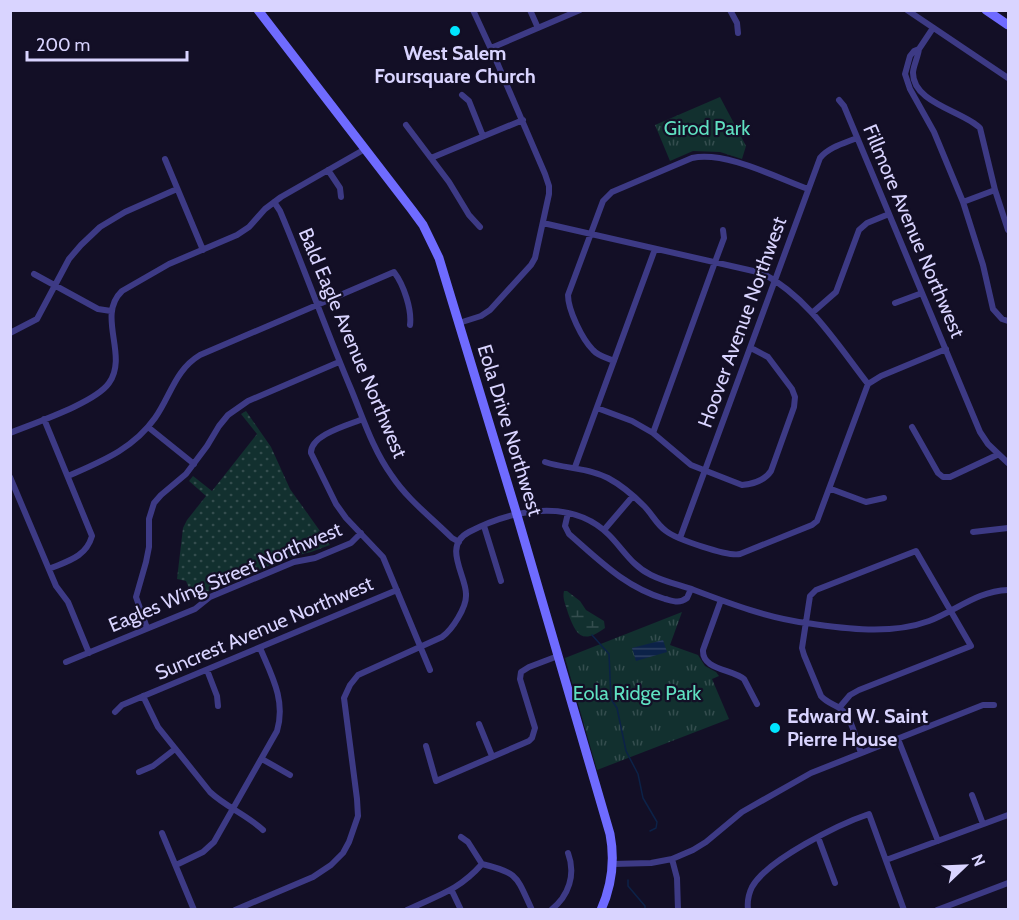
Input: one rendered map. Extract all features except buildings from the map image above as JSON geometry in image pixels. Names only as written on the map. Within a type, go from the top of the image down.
[{"type":"main road","name":"Eola Drive Northwest","points":[[258,10],[412,210],[429,237],[443,267],[610,834],[613,864],[609,890],[601,909]]},
{"type":"main road","points":[[986,10],[1008,25]]},
{"type":"street","points":[[459,323],[490,310],[531,265],[535,258],[543,223],[549,186],[523,120],[473,10]]},
{"type":"street","points":[[530,10],[538,28]]},
{"type":"street","points":[[491,48],[580,10]]},
{"type":"street","points":[[730,10],[737,23],[738,33]]},
{"type":"street","points":[[907,10],[1008,78]]},
{"type":"street","points":[[933,28],[919,49],[913,72],[920,90],[927,98],[965,117],[981,128],[995,190],[1008,230]]},
{"type":"street","points":[[919,49],[914,51],[906,65],[905,74],[909,89],[934,132],[963,202],[993,309],[1002,319],[1008,321]]},
{"type":"street","points":[[462,95],[469,102],[483,136]]},
{"type":"street","name":"Fillmore Avenue Northwest","points":[[839,100],[844,106],[980,432],[997,455],[1008,463]]},
{"type":"street","points":[[431,158],[523,120]]},
{"type":"street","points":[[406,125],[449,182],[469,215],[480,227]]},
{"type":"street","name":"Hoover Avenue Northwest","points":[[680,538],[820,158],[825,152],[857,138]]},
{"type":"street","points":[[10,433],[89,400],[109,384],[116,368],[111,311],[113,303],[122,291],[169,264],[237,235],[249,227],[274,202],[365,149]]},
{"type":"street","points":[[614,361],[592,350],[568,302],[568,295],[603,201],[612,192],[692,158],[705,155],[730,160],[808,189]]},
{"type":"street","points":[[165,159],[203,250]]},
{"type":"street","points":[[328,170],[340,188],[341,197]]},
{"type":"street","points":[[10,333],[37,319],[53,285],[69,259],[100,227],[125,212],[177,189]]},
{"type":"street","points":[[963,202],[995,190]]},
{"type":"street","name":"Bald Eagle Avenue Northwest","points":[[274,202],[307,274],[316,306],[380,457],[404,491],[425,514],[459,542]]},
{"type":"street","points":[[812,313],[836,292],[859,230],[867,223],[889,214]]},
{"type":"street","points":[[543,223],[747,269],[775,280],[812,313],[868,384]]},
{"type":"street","points":[[653,433],[716,262],[724,238],[723,230]]},
{"type":"street","points":[[575,467],[655,249]]},
{"type":"street","points":[[68,476],[122,451],[148,427],[164,403],[177,376],[193,359],[394,272],[411,315],[410,325]]},
{"type":"street","points":[[34,274],[98,309],[111,311]]},
{"type":"street","points":[[895,303],[922,293]]},
{"type":"street","points":[[597,408],[632,421],[653,433],[691,465],[705,471],[742,485],[765,478],[771,471],[794,407],[795,397],[792,389],[768,357],[751,348]]},
{"type":"street","points":[[545,462],[575,467],[608,479],[633,496],[667,532],[727,555],[740,554],[812,525],[820,517],[868,384],[881,376],[946,349]]},
{"type":"street","points":[[147,628],[136,597],[149,547],[151,512],[161,495],[186,474],[219,426],[238,408],[248,401],[339,362]]},
{"type":"street","points":[[44,419],[90,528],[90,542],[86,551],[80,556],[49,569]]},
{"type":"street","points":[[363,419],[318,438],[312,445],[311,453],[328,489],[346,518],[383,557],[430,670]]},
{"type":"street","points":[[148,427],[194,464]]},
{"type":"street","points":[[912,427],[938,473],[943,477],[950,477],[997,455]]},
{"type":"street","points":[[10,477],[56,586],[68,602],[89,653]]},
{"type":"street","points":[[831,489],[866,502],[884,498]]},
{"type":"street","points":[[604,530],[633,496]]},
{"type":"street","points":[[235,909],[313,876],[331,865],[343,853],[358,816],[344,698],[350,684],[358,675],[442,637],[451,630],[465,602],[466,592],[456,552],[459,542],[468,532],[517,515],[548,510],[568,513],[604,530],[629,560],[643,571],[767,615],[835,627],[889,629],[921,624],[980,595],[1008,590]]},
{"type":"street","points":[[568,513],[565,526],[568,534],[631,585],[646,593],[677,602],[687,598],[691,589]]},
{"type":"street","points":[[484,526],[501,581]]},
{"type":"street","points":[[974,532],[1008,528]]},
{"type":"street","name":"Eagles Wing Street Northwest","points":[[66,662],[195,609],[210,597],[294,562],[315,558],[351,543],[361,533]]},
{"type":"street","points":[[839,708],[850,695],[859,690],[971,646],[916,551],[816,590],[810,597],[802,648],[804,655],[821,696],[845,714],[861,753]]},
{"type":"street","name":"Suncrest Avenue Northwest","points":[[116,712],[122,705],[397,590]]},
{"type":"street","points":[[721,600],[703,650],[703,657],[708,663],[744,679],[757,704]]},
{"type":"street","points":[[176,865],[203,852],[214,842],[277,732],[281,711],[278,691],[260,648]]},
{"type":"street","points":[[426,746],[436,781],[532,738],[535,728],[520,679],[521,672],[558,656]]},
{"type":"street","points":[[207,670],[217,696],[218,706]]},
{"type":"street","points":[[143,696],[158,727],[210,792],[255,822],[263,830]]},
{"type":"street","points":[[613,864],[640,864],[672,858],[706,842],[742,812],[811,773],[983,705],[994,705]]},
{"type":"street","points":[[479,724],[492,756]]},
{"type":"street","points":[[898,739],[938,841]]},
{"type":"street","points":[[139,772],[153,766],[175,749]]},
{"type":"street","points":[[262,759],[290,775]]},
{"type":"street","points":[[972,795],[983,824]]},
{"type":"street","points":[[748,909],[748,896],[755,882],[770,868],[840,824],[868,814],[904,909]]},
{"type":"street","points":[[886,860],[1008,815]]},
{"type":"street","points":[[162,833],[194,909]]},
{"type":"street","points":[[461,837],[468,842],[482,864],[502,868],[511,873],[532,909]]},
{"type":"street","points":[[818,837],[835,883]]},
{"type":"street","points":[[551,909],[562,899],[570,884],[573,864],[568,853]]},
{"type":"street","points":[[672,858],[677,878],[678,909]]},
{"type":"street","points":[[407,909],[452,891],[482,864]]},
{"type":"street","points":[[937,909],[1008,883]]},
{"type":"street","points":[[452,891],[461,909]]},
{"type":"green space","name":"Girod Park","points":[[720,97],[746,146],[742,159],[720,152],[693,151],[670,161],[655,125]]},
{"type":"green space","points":[[246,411],[271,447],[290,489],[330,545],[290,557],[209,591],[194,600],[186,581],[177,579],[183,528],[206,496],[189,481],[193,476],[212,491],[257,434],[241,414]]},
{"type":"green space","points":[[564,591],[580,601],[586,610],[604,621],[605,628],[585,637],[577,632],[565,605]]},
{"type":"green space","name":"Eola Ridge Park","points":[[682,612],[670,645],[698,655],[705,666],[716,672],[719,676],[712,679],[729,719],[597,770],[565,658]]},
{"type":"water","points":[[663,640],[667,652],[636,661],[632,648]]},
{"type":"waterway","points":[[592,635],[609,654],[611,699],[617,708],[626,751],[638,774],[643,798],[657,822],[656,828],[650,831]]},
{"type":"waterway","points":[[628,880],[628,886],[645,906],[645,910]]},
{"type":"place","name":"West Salem Foursquare Church","points":[[455,31]]},
{"type":"place","name":"Edward W. Saint Pierre House","points":[[775,728]]}]
